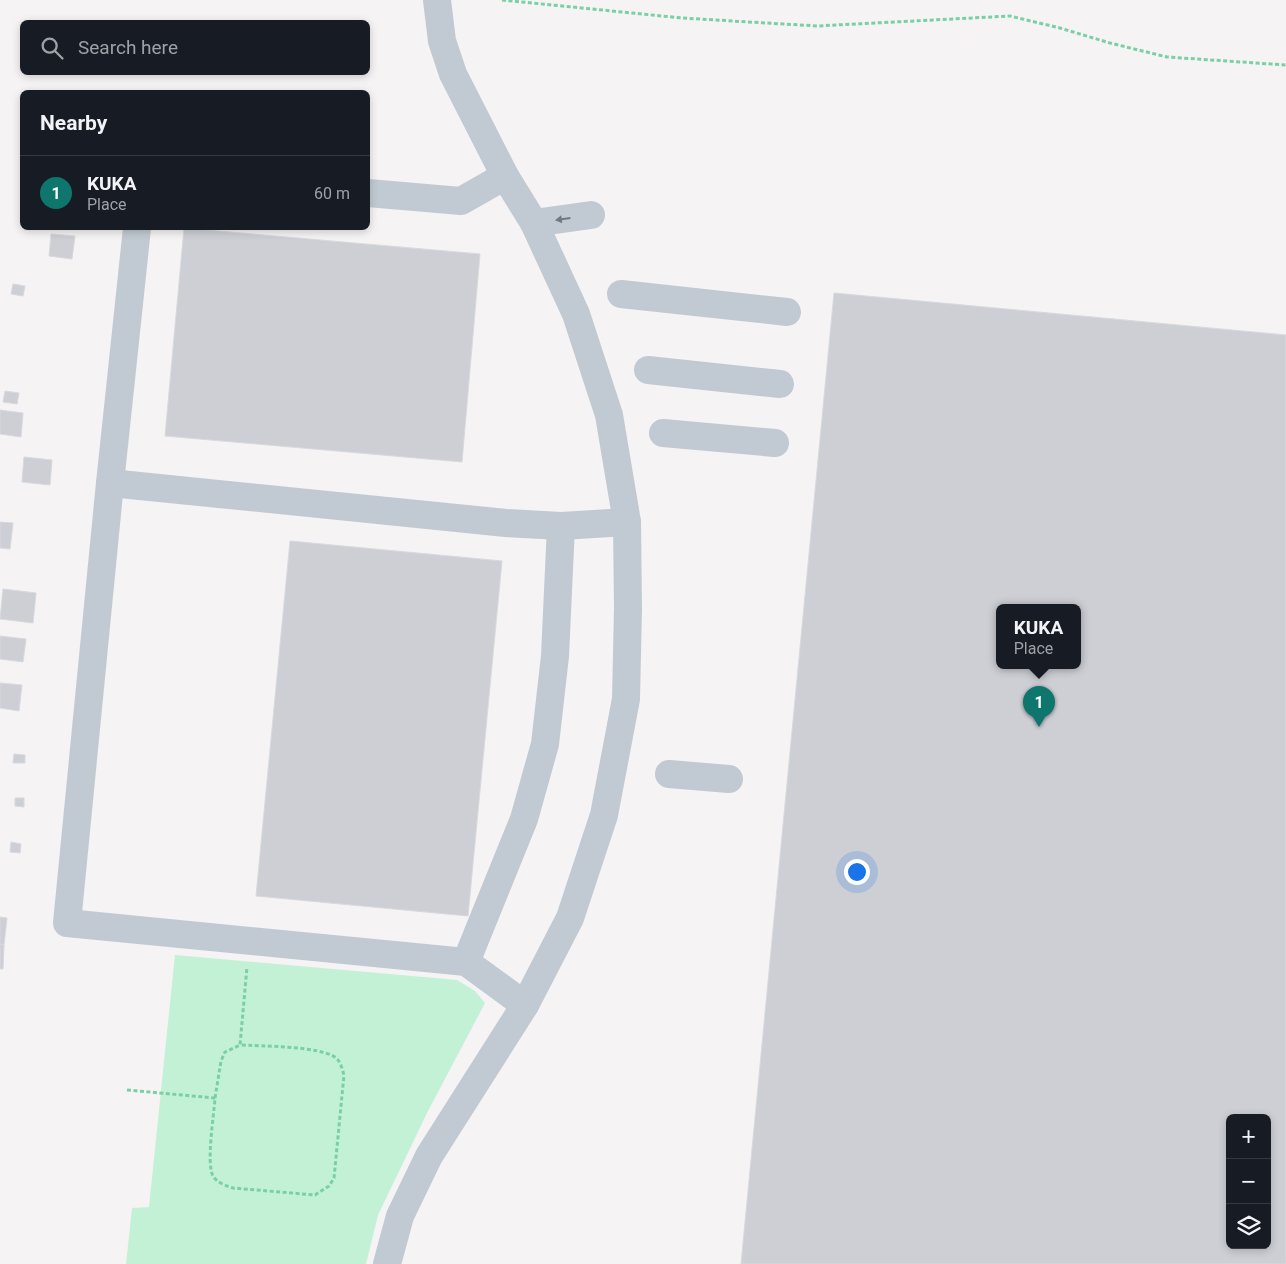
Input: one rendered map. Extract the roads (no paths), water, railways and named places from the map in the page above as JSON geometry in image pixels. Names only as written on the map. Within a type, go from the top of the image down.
[{"type":"street","points":[[387,1264],[400,1216],[429,1156],[524,1004],[570,918],[604,815],[626,700],[627,522],[609,416],[576,314],[534,223],[505,176],[453,74],[442,41],[437,0]]},
{"type":"street","points":[[370,193],[461,201],[505,176]]},
{"type":"street","points":[[534,223],[591,215]]},
{"type":"street","points":[[137,230],[110,483],[68,923],[466,962],[524,1004]]},
{"type":"street","points":[[621,294],[788,312]]},
{"type":"street","points":[[648,370],[780,384]]},
{"type":"street","points":[[664,433],[775,443]]},
{"type":"street","points":[[110,483],[506,523],[561,526],[627,522]]},
{"type":"street","points":[[466,962],[524,819],[545,744],[555,656],[561,526]]},
{"type":"street","points":[[668,774],[728,779]]},
{"type":"place","name":"KUKA","points":[[1039,727]]}]
